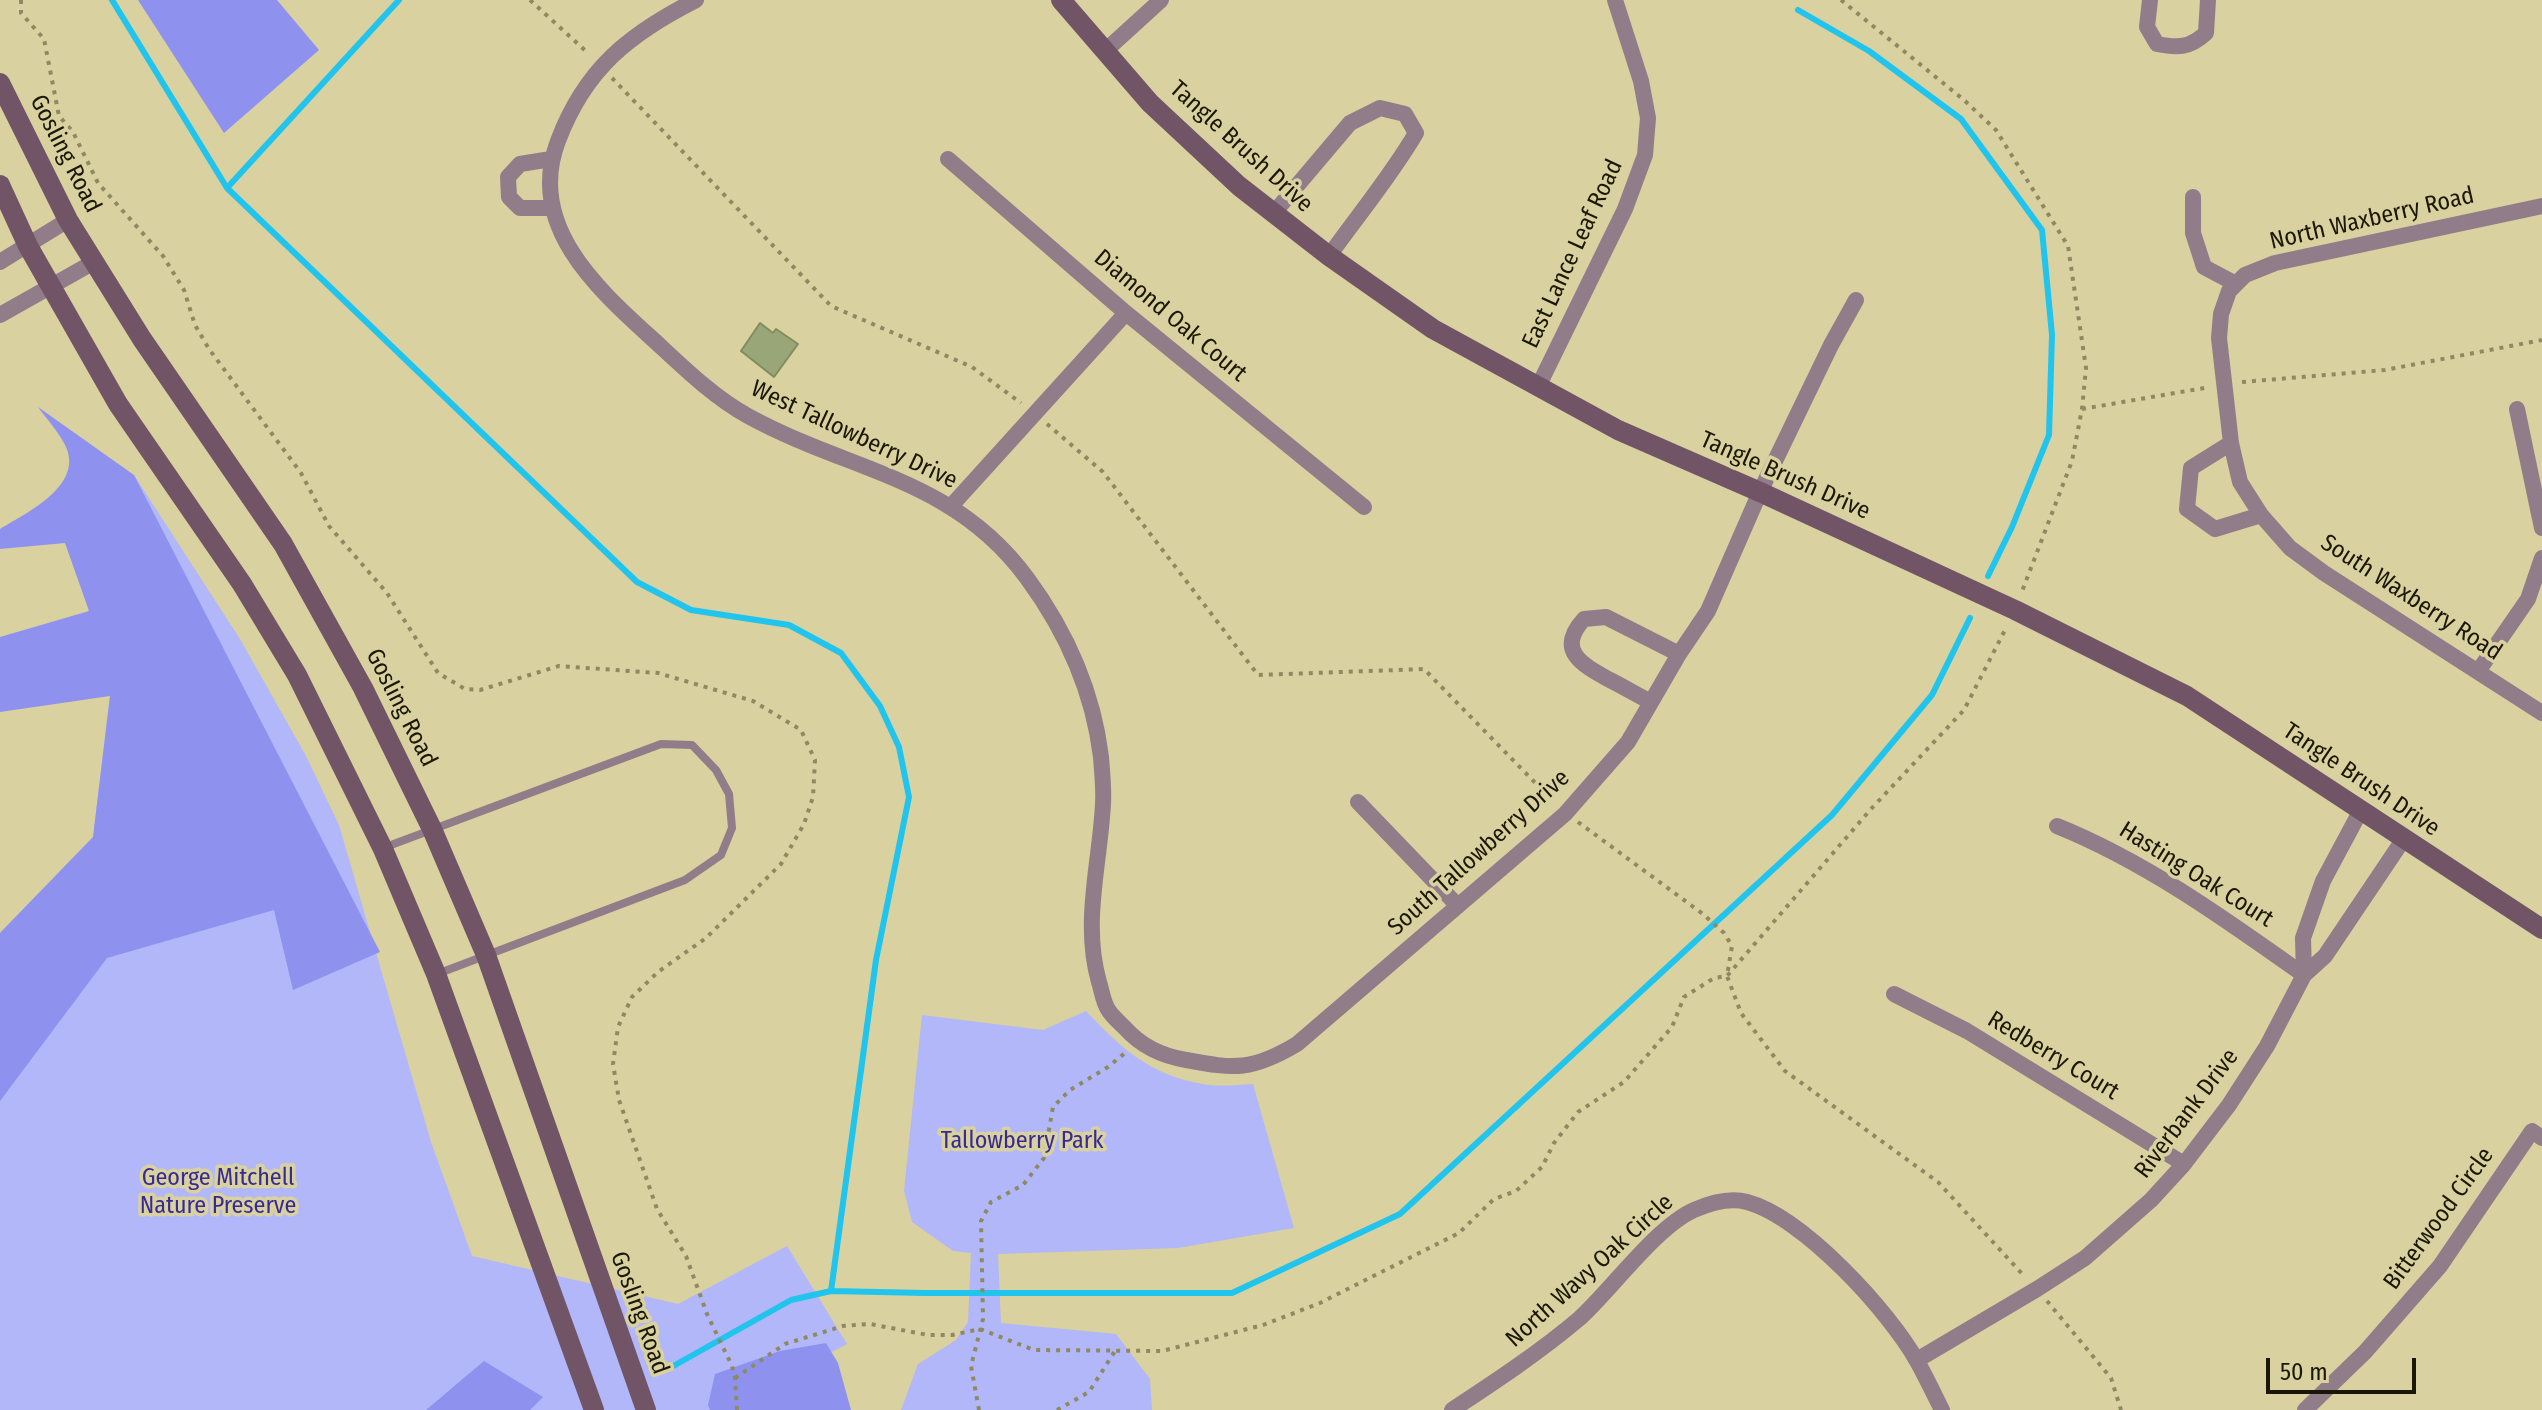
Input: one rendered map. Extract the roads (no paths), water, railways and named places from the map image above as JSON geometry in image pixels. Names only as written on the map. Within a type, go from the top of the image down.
[{"type":"main road","name":"Tangle Brush Drive","points":[[1061,0],[1150,103],[1188,140],[1273,214],[1433,329],[1618,430],[2015,610],[2187,696],[2542,929]]},
{"type":"main road","name":"Gosling Road","points":[[0,83],[68,220],[173,385],[283,544],[363,688],[432,829],[486,955],[646,1410]]},
{"type":"main road","points":[[0,185],[28,246],[118,404],[242,584],[297,675],[383,849],[436,974],[594,1410]]},
{"type":"street","points":[[553,208],[520,208],[509,197],[508,177],[520,164],[551,159],[578,96],[601,65],[652,25],[696,0]]},
{"type":"street","points":[[1105,51],[1161,0]]},
{"type":"street","name":"East Lance Leaf Road","points":[[1538,387],[1625,209],[1645,155],[1648,118],[1641,81],[1615,0]]},
{"type":"street","points":[[2150,0],[2147,27],[2157,44],[2178,48],[2195,44],[2206,33],[2208,0]]},
{"type":"street","points":[[1273,214],[1350,123],[1380,108],[1405,114],[1416,133],[1398,163],[1329,256]]},
{"type":"street","name":"West Tallowberry Drive","points":[[551,159],[553,208],[566,243],[582,269],[606,296],[708,388],[747,416],[952,505],[1012,558],[1053,616],[1080,672],[1100,754],[1104,800],[1092,905],[1093,957],[1107,1009],[1139,1041],[1170,1057],[1231,1068],[1254,1065],[1285,1051]]},
{"type":"street","name":"Diamond Oak Court","points":[[948,159],[1126,313],[1364,507]]},
{"type":"street","points":[[2193,197],[2193,233],[2204,267],[2236,284],[2229,291],[2221,314],[2219,338],[2231,443],[2191,468],[2187,509],[2215,529],[2261,515]]},
{"type":"street","name":"North Waxberry Road","points":[[2236,284],[2245,275],[2275,263],[2542,206]]},
{"type":"street","points":[[0,262],[68,220]]},
{"type":"street","points":[[0,315],[94,262]]},
{"type":"street","name":"South Tallowberry Drive","points":[[1285,1051],[1297,1044],[1565,814],[1628,742],[1708,611],[1760,492],[1856,300]]},
{"type":"street","points":[[952,505],[1126,313]]},
{"type":"street","points":[[2517,409],[2542,528]]},
{"type":"street","name":"South Waxberry Road","points":[[2231,443],[2240,482],[2261,515],[2290,548],[2542,713]]},
{"type":"street","points":[[2479,670],[2528,599],[2542,558]]},
{"type":"street","points":[[1651,702],[1578,662],[1571,644],[1574,630],[1584,619],[1606,617],[1679,654]]},
{"type":"street","points":[[1358,802],[1458,906]]},
{"type":"street","name":"Riverbank Drive","points":[[2304,975],[2303,938],[2323,881],[2361,810]]},
{"type":"street","name":"Hasting Oak Court","points":[[2057,826],[2104,845],[2222,917],[2304,975]]},
{"type":"street","name":"Riverbank Drive","points":[[1917,1360],[2085,1258],[2151,1200],[2184,1164],[2229,1105],[2267,1046],[2304,975],[2325,956],[2403,840]]},
{"type":"street","name":"Redberry Court","points":[[1894,994],[1967,1031],[2184,1164]]},
{"type":"street","name":"Bitterwood Circle","points":[[2305,1410],[2365,1352],[2440,1266],[2532,1131],[2542,1138]]},
{"type":"street","name":"North Wavy Oak Circle","points":[[1452,1410],[1519,1366],[1581,1316],[1668,1228],[1691,1211],[1722,1200],[1746,1202],[1776,1215],[1809,1239],[1844,1271],[1884,1315],[1917,1360]]},
{"type":"street","points":[[1917,1360],[1942,1410]]},
{"type":"lane","points":[[383,849],[661,744],[692,745],[716,770],[729,794],[732,828],[721,855],[685,880],[436,974]]},
{"type":"waterway","points":[[112,0],[227,188],[637,582],[691,610],[789,625],[841,653],[880,706],[899,747],[909,797],[876,960],[831,1291]]},
{"type":"waterway","points":[[227,188],[399,0]]},
{"type":"waterway","points":[[1798,10],[1869,51],[1961,119],[2042,230],[2052,335],[2049,435],[2012,527],[1988,576]]},
{"type":"waterway","points":[[668,1369],[791,1300],[831,1291],[1232,1293],[1400,1214],[1832,815],[1932,695],[1970,618]]},
{"type":"park label","name":"Tallowberry Park","points":[[1022,1141]]},
{"type":"park label","name":"George Mitchell Nature Preserve","points":[[218,1192]]}]
